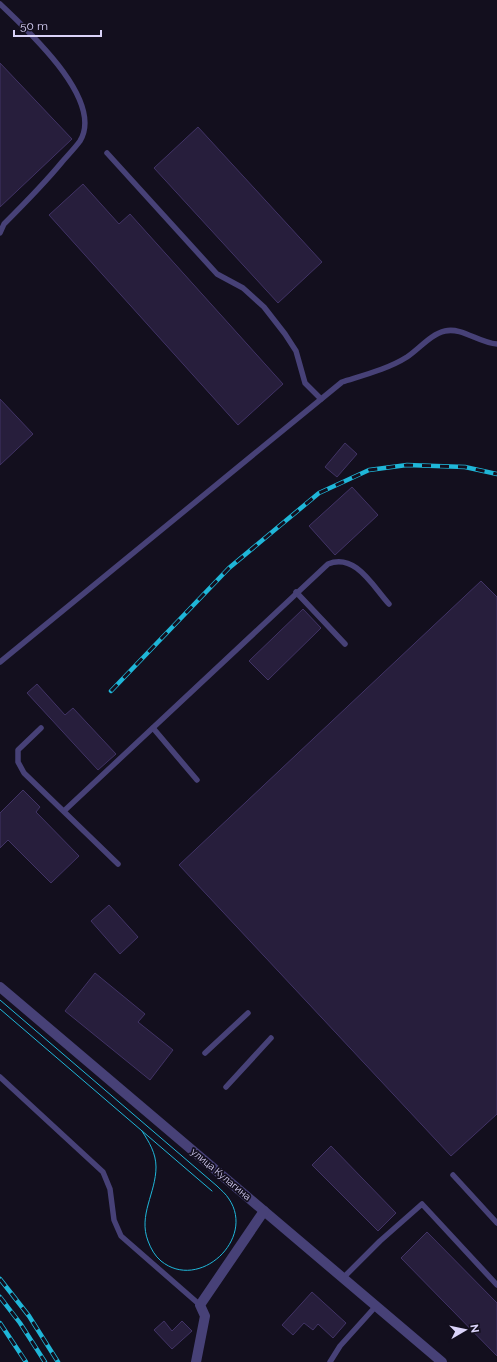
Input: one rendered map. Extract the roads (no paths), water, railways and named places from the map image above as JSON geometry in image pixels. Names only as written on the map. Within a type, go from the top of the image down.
[{"type":"street","name":"улица Кулагина","points":[[0,987],[442,1362]]},
{"type":"street","points":[[196,1362],[205,1316],[200,1305],[264,1211]]},
{"type":"lane","points":[[0,4],[59,65],[74,87],[82,105],[85,120],[80,140],[47,180],[4,224],[0,233]]},
{"type":"lane","points":[[107,153],[217,274],[243,288],[264,307],[286,334],[296,351],[305,383],[321,399]]},
{"type":"lane","points":[[0,662],[342,382],[384,369],[407,357],[435,336],[445,331],[457,331],[488,344],[497,344]]},
{"type":"lane","points":[[64,812],[296,592],[328,564],[342,560],[356,566],[389,604]]},
{"type":"lane","points":[[296,592],[345,644]]},
{"type":"lane","points":[[41,728],[18,750],[18,762],[24,773],[118,864]]},
{"type":"lane","points":[[153,728],[197,780]]},
{"type":"lane","points":[[205,1053],[248,1013]]},
{"type":"lane","points":[[226,1087],[271,1038]]},
{"type":"lane","points":[[0,1077],[103,1172],[110,1189],[114,1220],[121,1236],[200,1305]]},
{"type":"lane","points":[[453,1176],[497,1223]]},
{"type":"lane","points":[[343,1278],[380,1241],[422,1204],[497,1285]]},
{"type":"lane","points":[[330,1362],[340,1346],[376,1306]]},
{"type":"tram line","points":[[0,1000],[228,1197],[235,1214],[235,1230],[229,1244],[219,1257],[206,1266],[191,1270],[176,1269],[161,1261],[150,1247],[145,1231],[145,1222],[155,1177],[156,1162],[152,1148],[142,1131]]},
{"type":"tram line","points":[[0,1009],[212,1191]]},
{"type":"railway","points":[[111,691],[229,568],[319,493],[369,470],[407,465],[465,467],[497,474]]},
{"type":"railway","points":[[0,1279],[29,1316],[58,1362]]},
{"type":"railway","points":[[0,1297],[20,1323],[45,1362]]},
{"type":"railway","points":[[0,1323],[26,1362]]}]
